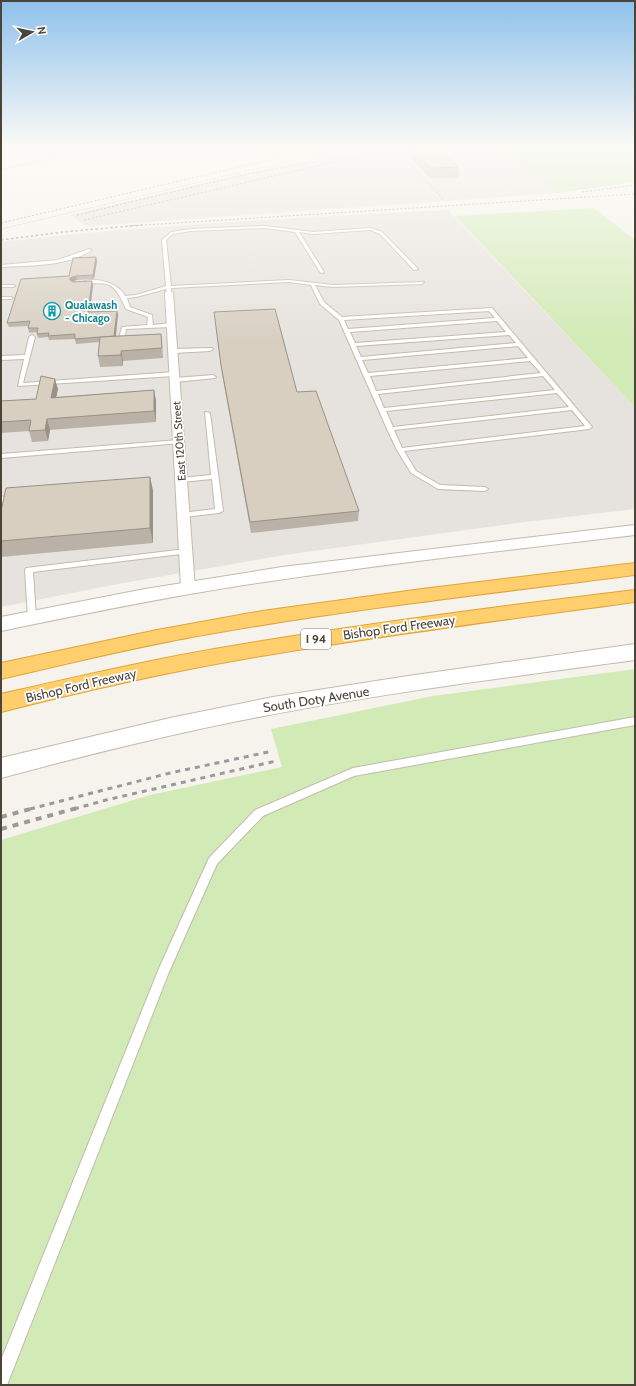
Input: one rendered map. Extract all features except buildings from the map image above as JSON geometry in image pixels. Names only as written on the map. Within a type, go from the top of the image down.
[{"type":"highway","name":"I 94","points":[[1,671],[120,644],[209,627],[368,602],[635,569]]},
{"type":"highway","name":"Bishop Ford Freeway","points":[[1,703],[46,691],[218,655],[378,630],[635,596]]},
{"type":"street","name":"East 120th Street","points":[[169,290],[188,588]]},
{"type":"street","points":[[1,624],[188,588],[333,567],[635,530]]},
{"type":"street","name":"South Doty Avenue","points":[[1,768],[111,740],[272,706],[464,676],[635,652]]},
{"type":"lane","points":[[169,290],[164,240],[172,233],[190,230],[265,227],[297,232],[313,232],[370,229],[381,233],[416,269]]},
{"type":"lane","points":[[297,232],[322,272]]},
{"type":"lane","points":[[1,266],[58,261],[90,250]]},
{"type":"lane","points":[[125,296],[136,296],[169,290],[289,280],[313,285],[333,286],[422,283]]},
{"type":"lane","points":[[74,283],[109,283],[120,289],[125,296],[128,308],[150,316],[150,326]]},
{"type":"lane","points":[[313,285],[322,303],[341,320],[390,429],[413,472],[438,487],[485,489]]},
{"type":"lane","points":[[1,286],[14,286]]},
{"type":"lane","points":[[1,298],[12,298]]},
{"type":"lane","points":[[341,320],[490,309],[588,427],[400,450]]},
{"type":"lane","points":[[346,331],[498,319]]},
{"type":"lane","points":[[121,342],[124,328],[171,325]]},
{"type":"lane","points":[[353,345],[510,332]]},
{"type":"lane","points":[[32,337],[20,385],[174,377],[213,377]]},
{"type":"lane","points":[[359,359],[520,344]]},
{"type":"lane","points":[[173,351],[210,349]]},
{"type":"lane","points":[[1,358],[27,357]]},
{"type":"lane","points":[[366,375],[531,359]]},
{"type":"lane","points":[[374,393],[544,374]]},
{"type":"lane","points":[[382,410],[558,391]]},
{"type":"lane","points":[[390,429],[572,408]]},
{"type":"lane","points":[[184,515],[219,511],[207,413]]},
{"type":"lane","points":[[1,456],[179,442]]},
{"type":"lane","points":[[181,480],[215,477]]},
{"type":"lane","points":[[1,498],[4,498],[1,508]]},
{"type":"lane","points":[[32,618],[29,570],[186,552]]},
{"type":"lane","points":[[1,1380],[164,970],[213,861],[258,813],[353,772],[635,721]]},
{"type":"path","points":[[1,229],[70,213]]},
{"type":"shaded area","points":[[81,213],[279,213],[90,226],[83,224],[71,215]]},
{"type":"shaded area","points":[[399,213],[451,213],[635,407],[635,509],[525,522],[284,555],[118,584],[1,607],[1,242],[85,233],[228,222]]},
{"type":"green space","points":[[513,213],[600,213],[635,240],[635,407],[455,216]]},
{"type":"green space","points":[[635,669],[635,1385],[1,1385],[1,840],[150,795],[282,767],[271,729],[433,696]]},
{"type":"railway","points":[[1,223],[45,213]]},
{"type":"railway","points":[[77,215],[87,213]]},
{"type":"railway","points":[[84,220],[116,213]]},
{"type":"railway","points":[[135,226],[340,213]]},
{"type":"railway","points":[[135,226],[142,225]]},
{"type":"railway","points":[[129,226],[135,226]]},
{"type":"railway","points":[[1,240],[63,232],[135,226]]},
{"type":"railway","points":[[30,809],[170,773],[273,751]]},
{"type":"railway","points":[[74,809],[106,800],[276,761]]},
{"type":"railway","points":[[1,817],[34,808]]},
{"type":"railway","points":[[1,829],[77,808]]},
{"type":"place","name":"Qualawash - Chicago","points":[[52,311]]}]
